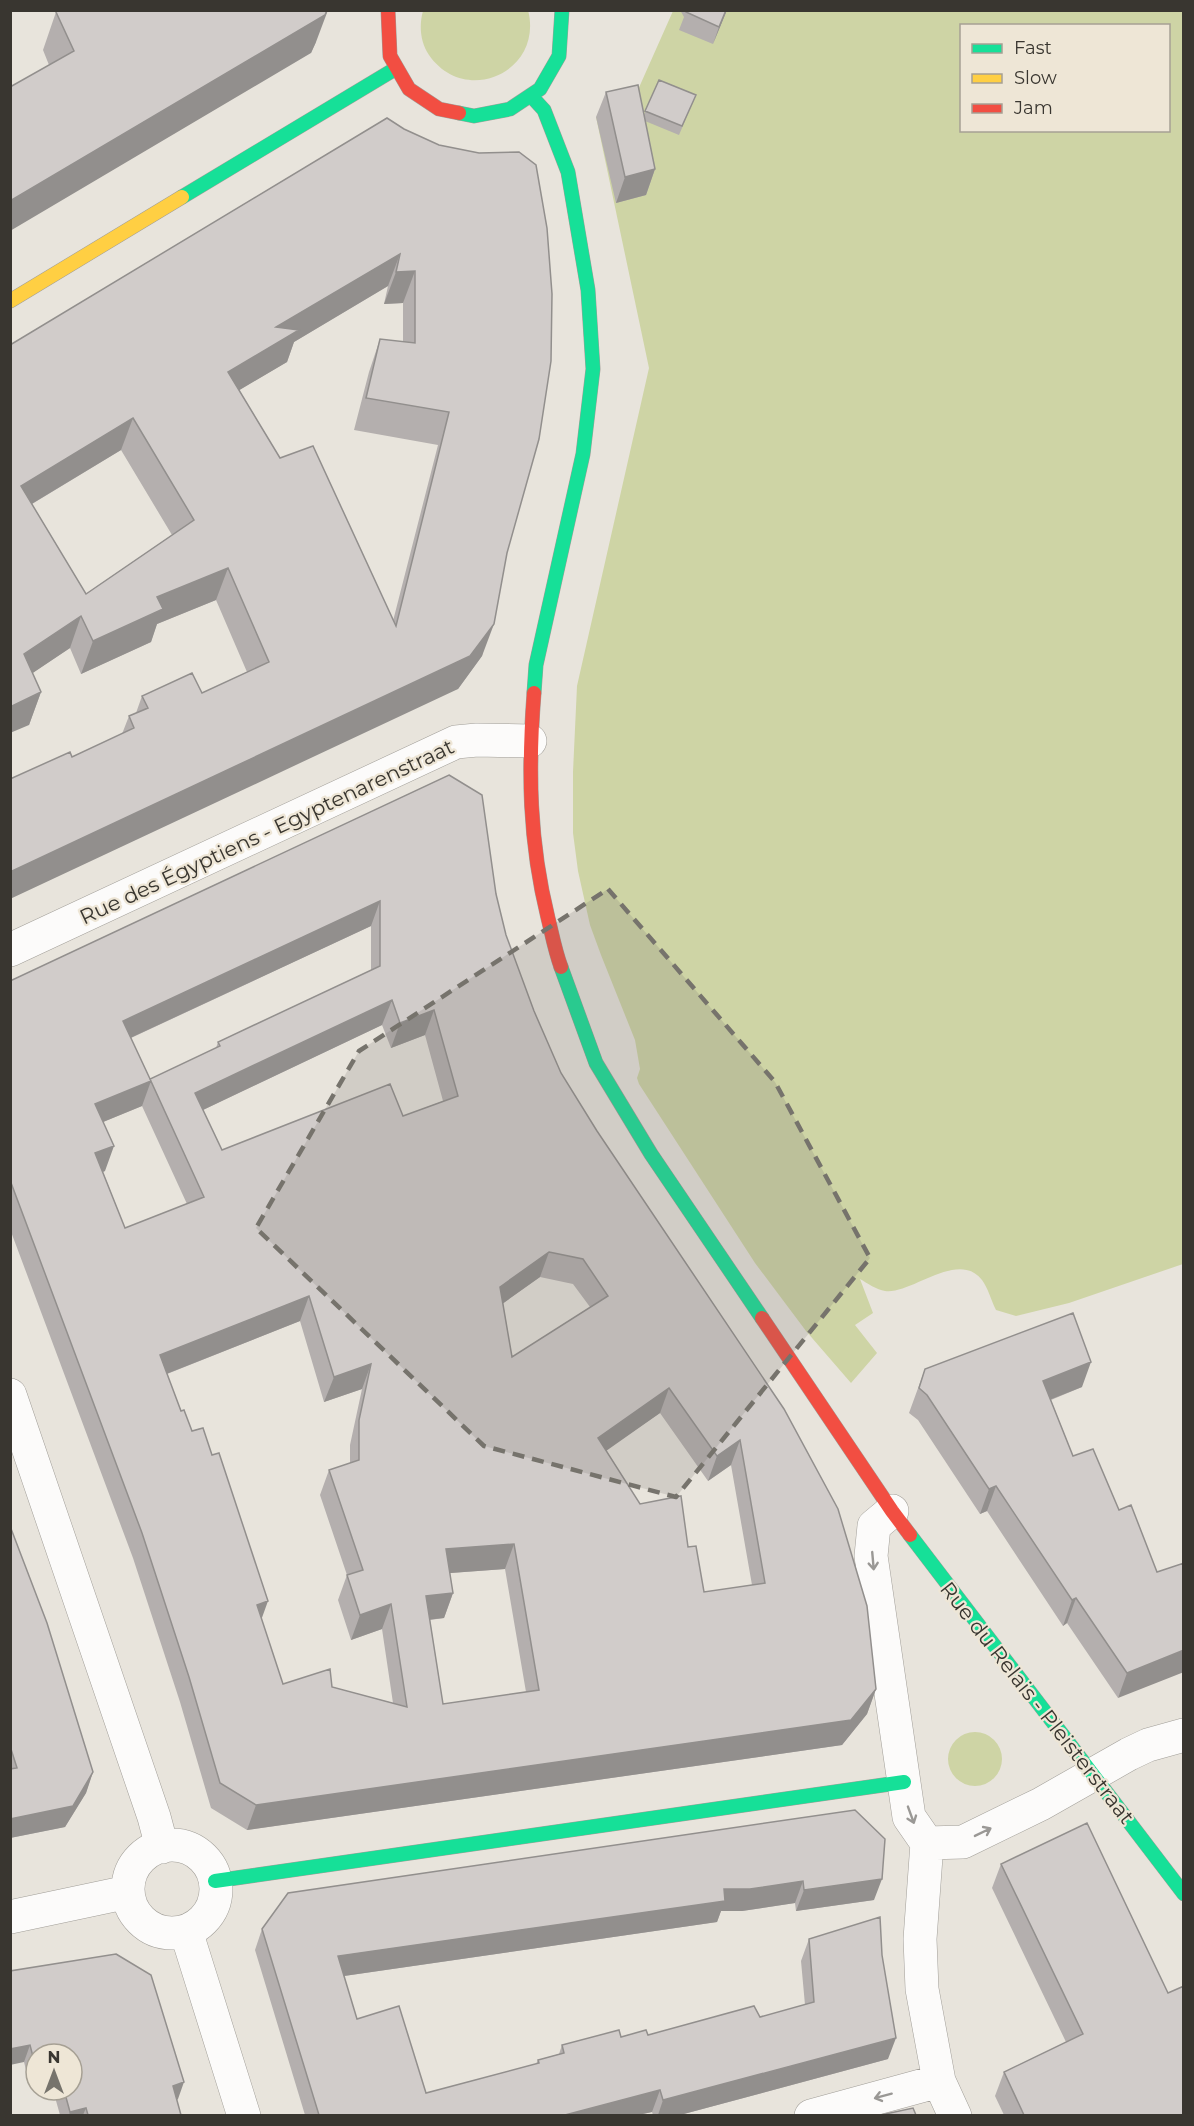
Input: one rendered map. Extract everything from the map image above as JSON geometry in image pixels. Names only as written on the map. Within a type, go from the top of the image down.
[{"type":"street","points":[[388,10],[386,28],[388,49],[395,69],[408,88],[425,103],[446,112],[468,117],[491,116],[513,109],[531,97],[546,82],[556,64],[562,44],[562,10]]},
{"type":"street","points":[[10,302],[395,69]]},
{"type":"street","name":"Rue du Relais - Pleisterstraat","points":[[531,97],[544,110],[568,172],[588,290],[593,369],[583,454],[536,664],[530,741],[530,809],[538,883],[557,957],[596,1062],[658,1164],[892,1511],[1184,1894]]},
{"type":"street","name":"Rue des Égyptiens - Egyptenarenstraat","points":[[10,950],[456,742],[530,741]]},
{"type":"street","points":[[10,1395],[162,1847]]},
{"type":"street","points":[[892,1511],[874,1526],[871,1556],[909,1817],[927,1844],[920,1939],[922,1979],[939,2081],[955,2115]]},
{"type":"street","points":[[927,1844],[963,1842],[1041,1804],[1148,1745],[1184,1735]]},
{"type":"street","points":[[215,1881],[904,1782]]},
{"type":"street","points":[[174,1845],[185,1847],[196,1853],[212,1870],[215,1881],[216,1894],[207,1917],[186,1931],[173,1933],[160,1932],[148,1926],[138,1917],[131,1905],[128,1892],[129,1880],[141,1858],[150,1851],[174,1845]]},
{"type":"street","points":[[10,1917],[128,1892]]},
{"type":"street","points":[[186,1931],[244,2115]]},
{"type":"street","points":[[811,2115],[939,2081]]},
{"type":"highlighted area","points":[[608,889],[775,1082],[870,1258],[676,1497],[484,1446],[256,1228],[359,1051]]},
{"type":"green space","points":[[528,10],[530,32],[524,50],[513,65],[498,75],[480,80],[462,79],[444,71],[429,55],[422,39],[423,11]]},
{"type":"green space","points":[[673,11],[1183,11],[1183,1264],[1069,1303],[1016,1316],[996,1310],[982,1280],[972,1272],[960,1269],[934,1275],[896,1290],[885,1291],[860,1279],[873,1313],[855,1325],[877,1353],[851,1383],[806,1331],[755,1263],[639,1084],[637,1078],[640,1069],[635,1040],[590,925],[578,871],[573,833],[577,686],[649,368],[596,117],[629,110]]},
{"type":"green space","points":[[975,1732],[985,1734],[994,1740],[1000,1749],[1002,1759],[1000,1769],[994,1778],[985,1784],[975,1786],[965,1784],[956,1778],[950,1769],[948,1759],[950,1749],[956,1740],[965,1734]]},
{"type":"building","points":[[59,10],[327,10],[325,15],[10,201],[10,87],[74,51],[56,12]]},
{"type":"building","points":[[686,10],[726,10],[719,27]]},
{"type":"building","points":[[659,80],[696,95],[682,126],[645,111]]},
{"type":"building","points":[[638,85],[655,169],[625,177],[606,92]]},
{"type":"building","points":[[387,118],[404,129],[439,145],[479,153],[519,152],[536,165],[547,228],[552,294],[551,361],[539,439],[507,553],[494,624],[470,656],[10,872],[10,779],[70,752],[72,757],[134,728],[129,716],[148,708],[142,696],[192,673],[202,693],[269,662],[228,568],[157,597],[163,609],[93,641],[81,616],[24,654],[41,692],[10,707],[10,345]],"holes":[[[400,254],[396,272],[415,271],[415,343],[380,339],[366,398],[449,412],[396,626],[313,446],[280,458],[228,372],[299,330],[276,327]],[[133,418],[194,520],[86,594],[21,486]]]},
{"type":"building","points":[[449,775],[482,795],[496,894],[506,935],[534,1011],[561,1073],[597,1131],[784,1409],[838,1509],[867,1606],[876,1689],[851,1720],[256,1805],[220,1783],[189,1677],[142,1533],[10,1180],[10,981]],"holes":[[[380,901],[380,966],[218,1042],[220,1046],[150,1079],[123,1021]],[[392,1000],[400,1023],[434,1010],[458,1096],[403,1116],[390,1084],[222,1150],[195,1093]],[[151,1081],[204,1197],[125,1228],[95,1153],[114,1146],[95,1104]],[[549,1252],[583,1259],[608,1296],[512,1357],[500,1287]],[[309,1296],[334,1377],[371,1364],[359,1420],[359,1460],[329,1470],[363,1570],[347,1575],[360,1615],[391,1604],[407,1707],[332,1687],[330,1669],[283,1684],[257,1605],[268,1601],[219,1453],[212,1455],[203,1428],[192,1431],[184,1410],[181,1411],[160,1355]],[[669,1388],[717,1456],[740,1440],[765,1583],[704,1592],[696,1546],[688,1547],[681,1496],[640,1504],[598,1438]],[[514,1544],[539,1690],[443,1704],[426,1596],[453,1593],[446,1549]]]},
{"type":"building","points":[[1073,1313],[1091,1362],[1043,1381],[1073,1456],[1093,1449],[1119,1510],[1131,1505],[1157,1572],[1184,1563],[1184,1650],[1127,1673],[1076,1598],[1072,1600],[996,1486],[989,1489],[927,1395],[919,1388],[925,1369]]},
{"type":"building","points":[[10,1526],[47,1623],[93,1772],[73,1806],[10,1819],[10,1769],[17,1768],[10,1746]]},
{"type":"building","points":[[855,1810],[885,1839],[882,1879],[804,1890],[803,1881],[750,1889],[724,1889],[725,1901],[338,1956],[357,2019],[399,2006],[426,2093],[539,2063],[538,2060],[564,2053],[562,2045],[619,2030],[621,2037],[646,2030],[648,2035],[754,2006],[760,2017],[814,2002],[809,1939],[880,1917],[882,1955],[896,2038],[663,2100],[660,2090],[565,2115],[319,2115],[262,1929],[288,1893]]},
{"type":"building","points":[[1087,1823],[1168,1993],[1184,1986],[1184,2115],[1024,2115],[1004,2072],[1083,2034],[1001,1864]]},
{"type":"building","points":[[116,1954],[151,1975],[184,2082],[173,2086],[181,2115],[88,2115],[86,2108],[70,2112],[67,2102],[84,2102],[84,2042],[24,2042],[24,2046],[10,2049],[10,1971]]},
{"type":"building","points":[[913,2108],[916,2115],[881,2115]]},
{"type":"traffic: fast","points":[[459,113],[474,116],[510,109],[540,89],[559,56],[562,10]]},
{"type":"traffic: fast","points":[[182,197],[395,69]]},
{"type":"traffic: fast","points":[[532,97],[544,110],[568,172],[588,290],[593,369],[583,454],[536,665],[534,693]]},
{"type":"traffic: fast","points":[[561,967],[596,1063],[651,1154],[762,1318]]},
{"type":"traffic: fast","points":[[910,1535],[1184,1894]]},
{"type":"traffic: fast","points":[[215,1881],[904,1782]]},
{"type":"traffic: slow","points":[[10,301],[182,197]]},
{"type":"traffic: jam","points":[[388,10],[390,56],[409,89],[439,109],[459,113]]},
{"type":"traffic: jam","points":[[534,693],[531,750],[534,834],[542,889],[561,967]]},
{"type":"traffic: jam","points":[[762,1318],[910,1535]]}]
